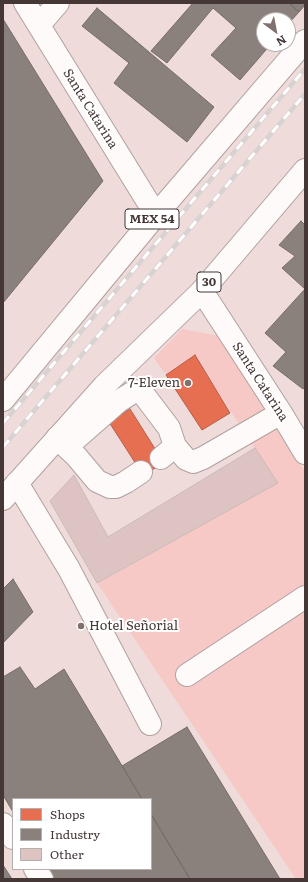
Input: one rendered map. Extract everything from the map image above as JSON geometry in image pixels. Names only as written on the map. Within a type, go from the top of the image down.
[{"type":"main road","name":"Santa Catarina","points":[[25,3],[156,215]]},
{"type":"main road","points":[[39,25],[58,3]]},
{"type":"main road","name":"MEX 54","points":[[3,400],[156,215],[305,42]]},
{"type":"main road","name":"30","points":[[3,499],[17,483],[62,442],[104,386],[202,291],[305,170]]},
{"type":"main road","name":"Santa Catarina","points":[[202,291],[281,413],[305,453]]},
{"type":"main road","points":[[104,386],[119,401]]},
{"type":"main road","points":[[62,442],[71,443],[119,401],[135,391],[140,392],[144,396],[169,428],[168,452],[193,462],[203,458],[281,413]]},
{"type":"main road","points":[[62,442],[97,481],[110,487],[116,487],[141,472]]},
{"type":"main road","points":[[17,483],[69,569],[150,724]]},
{"type":"main road","points":[[187,675],[305,597]]},
{"type":"main road","points":[[3,824],[12,837]]},
{"type":"main road","points":[[36,870],[42,879]]},
{"type":"shaded area","points":[[182,329],[220,336],[305,472],[305,879],[296,879],[97,583],[277,483],[195,356],[166,375],[154,358]]},
{"type":"building: Shops","points":[[195,355],[230,413],[202,430],[166,375]]},
{"type":"building: Shops","name":"7-Eleven","points":[[130,409],[164,463],[143,475],[109,422]]},
{"type":"building: Industry","points":[[193,3],[289,3],[299,12],[296,15],[296,12],[256,12],[256,52],[264,52],[240,80],[211,55],[236,28],[213,8],[167,63],[151,51]]},
{"type":"building: Industry","points":[[289,3],[305,3],[305,5],[299,12]]},
{"type":"building: Industry","points":[[97,8],[214,107],[187,142],[114,83],[129,63],[82,26]]},
{"type":"building: Industry","points":[[3,19],[103,181],[3,303]]},
{"type":"building: Industry","points":[[301,221],[305,225],[305,289],[282,268],[295,256],[279,245]]},
{"type":"building: Industry","points":[[305,289],[305,387],[303,389],[273,366],[286,352],[265,333]]},
{"type":"building: Industry","points":[[13,579],[33,612],[3,643],[3,589]]},
{"type":"building: Industry","points":[[20,667],[35,689],[64,669],[141,798],[12,798],[12,810],[3,795],[3,677]]},
{"type":"building: Industry","points":[[187,727],[280,879],[190,879],[152,816],[152,798],[141,798],[122,766]]},
{"type":"building: Industry","points":[[152,816],[190,879],[54,879],[49,870],[152,870]]},
{"type":"building: Industry","points":[[3,865],[12,879],[3,879]]},
{"type":"building: Other","points":[[255,448],[278,483],[97,583],[50,501],[74,475],[108,537]]},
{"type":"railway","points":[[3,423],[305,69]]},
{"type":"railway","points":[[3,447],[305,94]]},
{"type":"place","name":"7-Eleven","points":[[188,383]]},
{"type":"place","name":"Hotel Señorial","points":[[81,626]]}]
